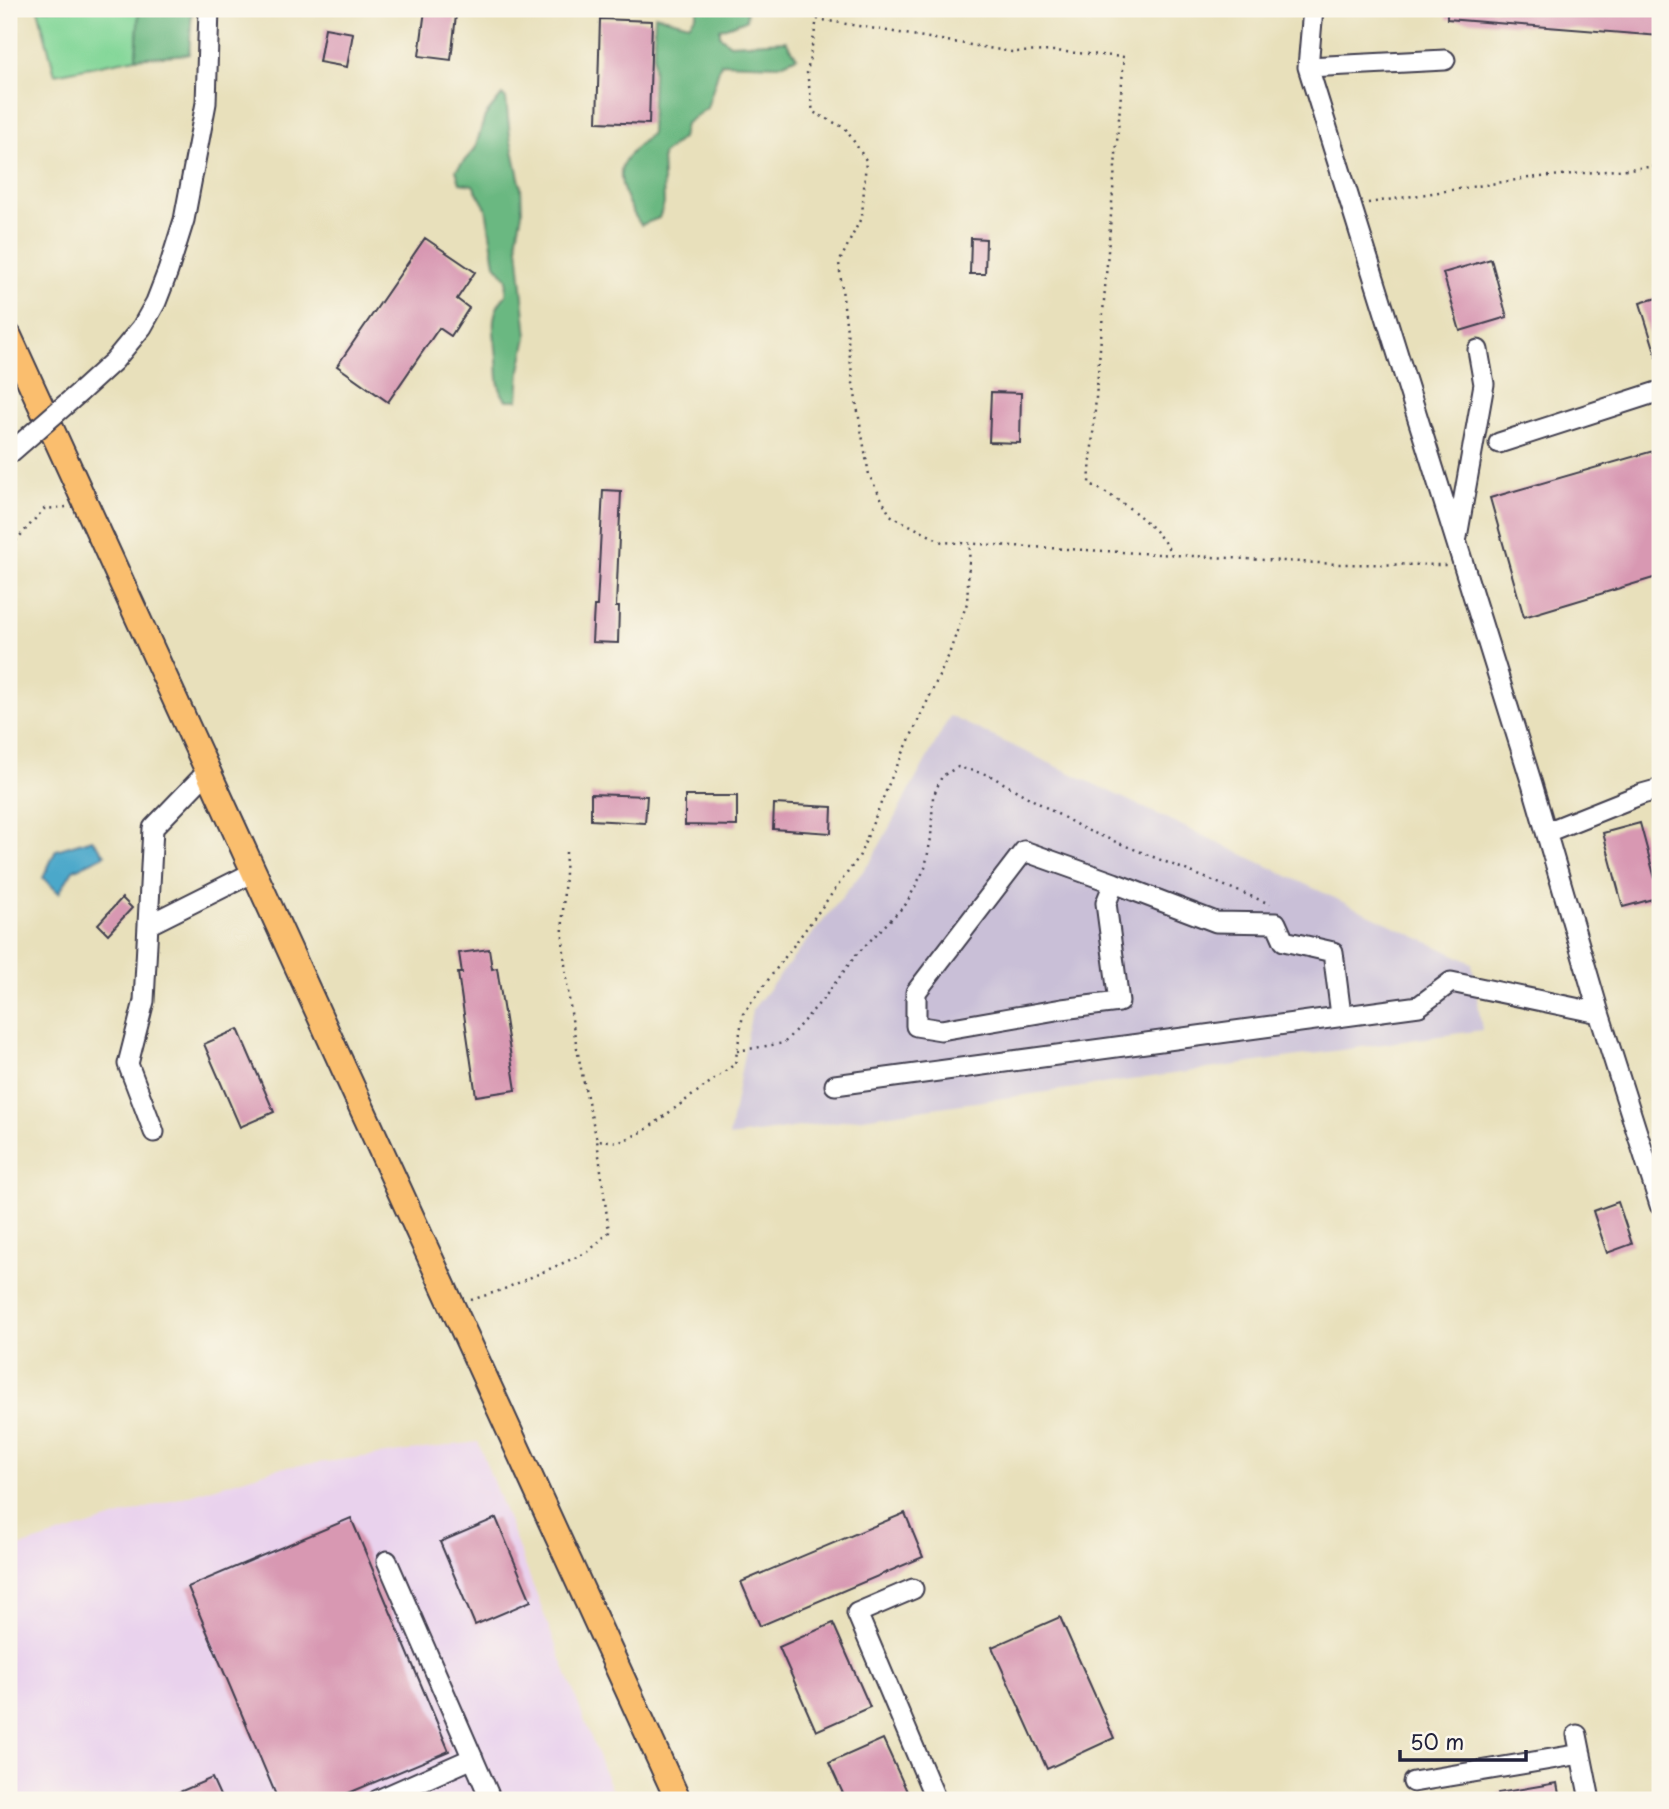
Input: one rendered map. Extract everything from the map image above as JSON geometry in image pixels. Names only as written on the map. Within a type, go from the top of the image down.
[{"type":"main road","points":[[9,335],[678,1800]]},
{"type":"street","points":[[9,454],[114,361],[142,327],[156,302],[184,220],[206,103],[209,9]]},
{"type":"street","points":[[1312,9],[1308,67],[1457,542],[1660,1206]]},
{"type":"street","points":[[1308,67],[1445,60]]},
{"type":"street","points":[[1457,542],[1484,384],[1478,350]]},
{"type":"street","points":[[1499,443],[1660,391]]},
{"type":"street","points":[[154,1132],[128,1064],[144,1001],[153,828],[208,771]]},
{"type":"street","points":[[1546,832],[1660,789]]},
{"type":"street","points":[[1114,883],[1106,902],[1119,1002],[941,1030],[916,1026],[916,992],[1024,851],[1114,883],[1216,922],[1276,923],[1283,941],[1333,952],[1341,1015]]},
{"type":"street","points":[[148,925],[254,872]]},
{"type":"street","points":[[835,1085],[1419,1006],[1451,982],[1600,1013]]},
{"type":"street","points":[[387,1561],[491,1800]]},
{"type":"street","points":[[913,1589],[857,1613],[936,1800]]},
{"type":"street","points":[[1413,1782],[1579,1744],[1590,1800]]},
{"type":"street","points":[[378,1800],[473,1758]]},
{"type":"path","points":[[1172,555],[1163,537],[1122,502],[1089,483],[1124,57],[1054,51],[1012,52],[817,19],[807,73],[813,112],[845,128],[866,160],[862,216],[839,263],[853,383],[869,475],[890,515],[942,542],[970,544],[1337,564],[1464,565]]},
{"type":"path","points":[[1351,205],[1517,180],[1660,166]]},
{"type":"path","points":[[9,553],[12,545],[44,509],[87,505]]},
{"type":"path","points":[[597,1140],[620,1142],[644,1131],[735,1064],[743,1014],[859,857],[890,780],[948,657],[967,603],[970,544]]},
{"type":"path","points":[[453,1307],[502,1290],[588,1252],[609,1232],[597,1140],[583,1085],[573,1025],[563,937],[566,852]]},
{"type":"shaded area","points":[[950,716],[1472,963],[1482,1030],[729,1137],[752,1010],[871,861]]},
{"type":"shaded area","points":[[478,1442],[615,1800],[9,1800],[9,1550],[278,1468]]},
{"type":"green space","points":[[38,9],[139,9],[136,58],[55,74]]},
{"type":"green space","points":[[139,9],[192,9],[189,54],[136,58]]},
{"type":"green space","points":[[697,9],[747,9],[746,20],[720,29],[720,36],[730,44],[786,41],[797,57],[779,65],[721,63],[707,108],[685,124],[682,138],[662,155],[664,204],[659,218],[641,225],[625,195],[621,169],[630,154],[651,133],[655,15],[689,24],[697,14]]},
{"type":"green space","points":[[502,95],[506,99],[510,136],[521,187],[522,213],[517,237],[527,337],[520,370],[518,400],[506,400],[499,385],[494,332],[494,317],[506,295],[507,279],[495,264],[486,208],[473,185],[460,183],[456,170],[475,149],[485,116]]},
{"type":"water","points":[[92,839],[105,855],[73,870],[59,893],[43,878],[56,850]]},
{"type":"building","points":[[1447,9],[1660,9],[1660,36],[1447,19]]},
{"type":"building","points":[[425,10],[456,15],[451,60],[419,56]]},
{"type":"building","points":[[600,19],[652,21],[649,124],[597,122]]},
{"type":"building","points":[[325,28],[353,33],[347,67],[319,62]]},
{"type":"building","points":[[425,238],[475,272],[457,299],[469,308],[451,336],[439,328],[388,402],[337,366]]},
{"type":"building","points":[[971,238],[986,239],[985,274],[970,274]]},
{"type":"building","points":[[1491,259],[1507,317],[1460,331],[1443,273]]},
{"type":"building","points":[[1660,297],[1660,358],[1657,358],[1640,303]]},
{"type":"building","points":[[991,392],[1021,393],[1020,443],[989,442]]},
{"type":"building","points":[[1660,449],[1660,576],[1524,617],[1490,498]]},
{"type":"building","points":[[603,490],[621,491],[616,607],[619,607],[618,643],[592,642],[594,606],[597,606]]},
{"type":"building","points":[[591,794],[647,796],[645,823],[591,820]]},
{"type":"building","points":[[685,796],[737,796],[737,826],[685,825]]},
{"type":"building","points":[[774,804],[832,807],[831,833],[773,829]]},
{"type":"building","points":[[1640,823],[1660,897],[1623,907],[1603,833]]},
{"type":"building","points":[[122,898],[132,908],[108,934],[98,924]]},
{"type":"building","points":[[489,949],[492,969],[497,968],[516,1090],[476,1096],[458,973],[462,973],[459,953]]},
{"type":"building","points":[[238,1029],[274,1112],[240,1127],[204,1044]]},
{"type":"building","points":[[1618,1202],[1632,1244],[1607,1253],[1593,1211]]},
{"type":"building","points":[[905,1513],[923,1557],[760,1626],[741,1582]]},
{"type":"building","points":[[351,1518],[449,1751],[332,1800],[278,1800],[188,1587]]},
{"type":"building","points":[[496,1518],[531,1601],[475,1625],[440,1542]]},
{"type":"building","points":[[1060,1617],[1114,1738],[1047,1769],[992,1647]]},
{"type":"building","points":[[833,1623],[870,1707],[816,1731],[779,1647]]},
{"type":"building","points":[[883,1739],[911,1800],[846,1800],[829,1763]]},
{"type":"building","points":[[212,1778],[222,1800],[161,1800]]},
{"type":"building","points":[[1557,1783],[1560,1800],[1499,1800],[1498,1793]]}]
